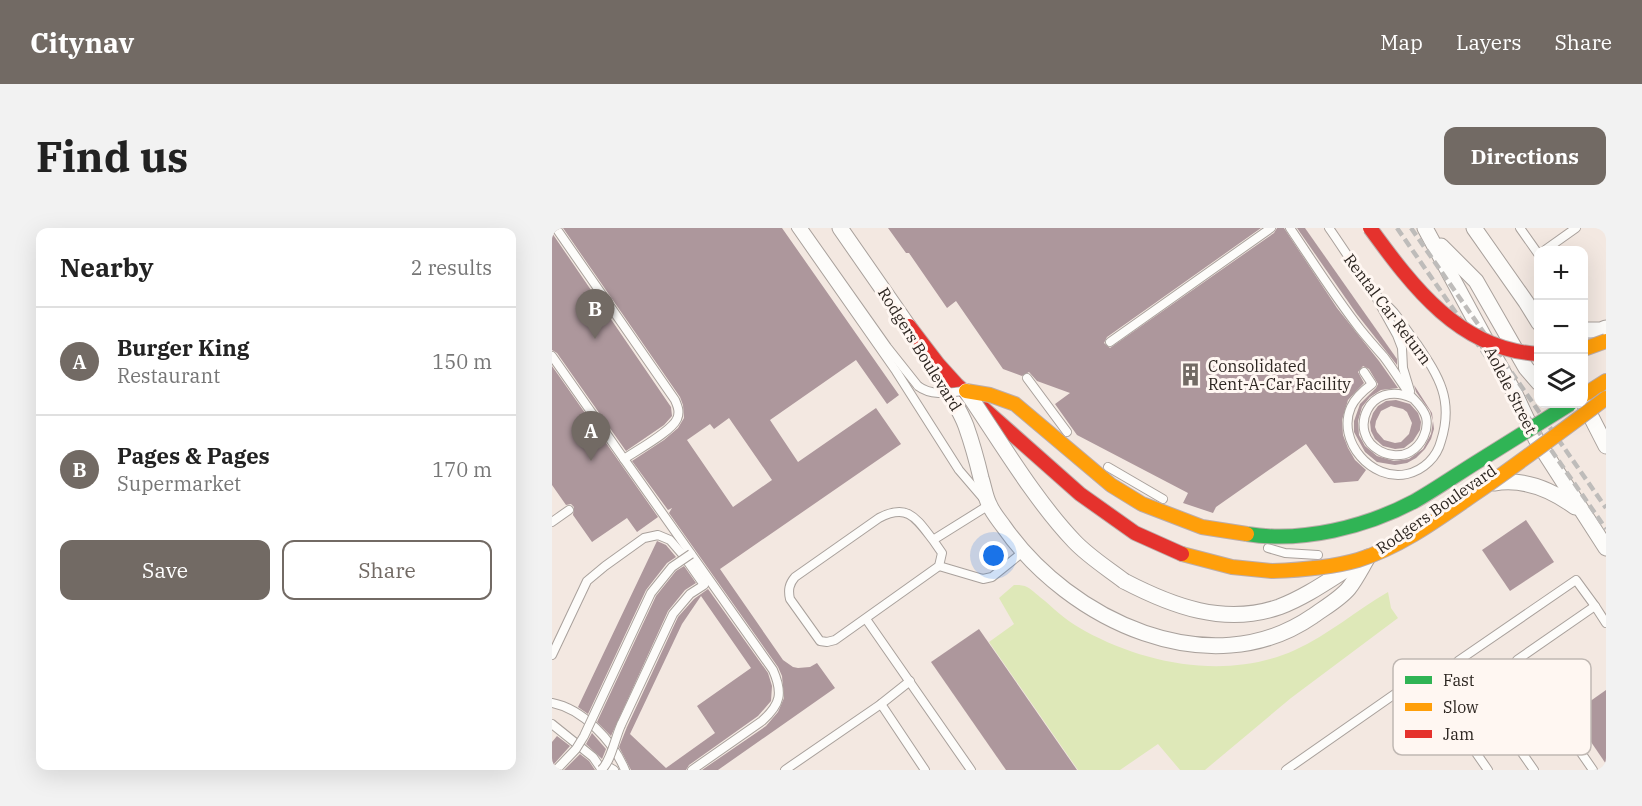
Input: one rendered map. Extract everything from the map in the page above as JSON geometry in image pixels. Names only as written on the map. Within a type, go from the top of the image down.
[{"type":"highway","points":[[1370,228],[1424,298],[1460,329],[1498,347],[1534,353]]},
{"type":"highway","points":[[909,326],[948,376],[1081,497],[1119,525],[1160,547],[1211,564],[1243,570],[1311,570],[1359,559],[1382,550],[1430,525],[1520,463],[1606,398]]},
{"type":"highway","points":[[1588,347],[1606,341]]},
{"type":"highway","points":[[1588,392],[1606,381]]},
{"type":"highway","points":[[966,391],[990,395],[1014,404],[1111,485],[1142,504],[1202,527],[1270,538],[1304,535],[1346,527],[1394,510],[1414,501],[1564,408]]},
{"type":"street","name":"Rodgers Boulevard","points":[[840,228],[909,326],[938,373],[965,423],[989,505],[1023,552],[1050,579],[1105,616],[1168,640],[1193,645],[1247,644],[1266,640],[1304,622],[1348,590],[1370,555],[1576,408]]},
{"type":"street","points":[[851,228],[1054,518],[1096,561],[1124,581],[1163,601],[1193,611],[1224,615],[1254,612],[1278,607],[1305,595],[1370,555]]},
{"type":"street","points":[[1474,228],[1532,306]]},
{"type":"street","points":[[1427,230],[1476,281],[1526,368],[1534,377]]},
{"type":"street","name":"Aolele Street","points":[[1427,230],[1515,394],[1536,439],[1606,548]]},
{"type":"street","points":[[1588,330],[1606,328]]},
{"type":"street","name":"Rodgers Boulevard","points":[[1588,400],[1606,387]]},
{"type":"street","points":[[1586,408],[1606,446]]},
{"type":"street","points":[[1464,489],[1498,482],[1538,486],[1558,495],[1582,512]]},
{"type":"lane","points":[[556,228],[675,400],[679,410],[674,424],[624,459]]},
{"type":"lane","points":[[796,228],[896,371],[959,470],[989,505],[933,540]]},
{"type":"lane","points":[[803,228],[887,347],[918,386],[934,393],[966,391]]},
{"type":"lane","points":[[1110,342],[1272,228]]},
{"type":"lane","points":[[1290,228],[1360,330],[1384,358],[1412,398],[1420,405],[1425,415],[1424,437],[1418,446],[1399,456],[1388,455],[1378,450],[1370,443],[1365,433],[1366,411],[1372,402],[1391,393],[1402,393],[1412,398]]},
{"type":"lane","name":"Rental Car Return","points":[[1329,228],[1371,289],[1396,315],[1431,365],[1440,382],[1446,407],[1444,432],[1439,447],[1423,468],[1406,474],[1385,472],[1365,462],[1351,443],[1347,426],[1350,408],[1360,394],[1372,384],[1364,372]]},
{"type":"lane","points":[[1520,228],[1534,248]]},
{"type":"lane","points":[[1551,246],[1576,228]]},
{"type":"lane","points":[[1371,289],[1402,348],[1403,368],[1412,398]]},
{"type":"lane","points":[[552,357],[773,670],[779,683],[780,694],[772,712],[692,770]]},
{"type":"lane","points":[[1028,378],[1069,435]]},
{"type":"lane","points":[[1102,463],[1170,504]]},
{"type":"lane","points":[[1179,509],[1218,532],[1251,543]]},
{"type":"lane","points":[[552,522],[569,510]]},
{"type":"lane","points":[[893,511],[907,513],[918,520],[942,553],[939,566],[866,619],[835,640],[827,642],[820,641],[790,599],[788,591],[790,583],[805,570],[879,518],[893,511]]},
{"type":"lane","points":[[552,656],[587,581],[635,543],[652,535],[665,537],[676,546],[704,585],[690,594],[676,610],[614,739],[606,769],[552,724]]},
{"type":"lane","points":[[1263,546],[1285,554],[1325,555]]},
{"type":"lane","points":[[939,566],[983,579],[992,577],[1023,552]]},
{"type":"lane","points":[[556,769],[576,749],[584,736],[651,593],[672,567],[692,554]]},
{"type":"lane","points":[[1336,555],[1370,555]]},
{"type":"lane","points":[[1461,659],[1576,580],[1606,623]]},
{"type":"lane","points":[[1518,659],[1594,606]]},
{"type":"lane","points":[[866,619],[971,770]]},
{"type":"lane","points":[[785,770],[910,681]]},
{"type":"lane","points":[[1286,770],[1393,695]]},
{"type":"lane","points":[[552,703],[564,705],[593,726],[608,742],[625,770]]},
{"type":"lane","points":[[880,704],[925,770]]},
{"type":"lane","points":[[1478,755],[1488,770]]},
{"type":"lane","points":[[1524,755],[1534,770]]},
{"type":"lane","points":[[1583,755],[1593,770]]},
{"type":"green space","points":[[1014,585],[1029,588],[1074,624],[1109,643],[1161,660],[1188,664],[1216,666],[1243,664],[1270,659],[1295,650],[1388,592],[1391,608],[1398,618],[1291,698],[1205,770],[1180,770],[1158,744],[1120,770],[1078,770],[989,642],[1014,624],[999,598]]},
{"type":"building","points":[[563,228],[782,228],[899,395],[887,404],[856,360],[770,420],[798,462],[876,408],[901,444],[720,569],[783,660],[798,668],[810,667],[817,663],[835,688],[718,770],[702,770],[766,726],[778,712],[784,698],[782,676],[778,667],[669,513],[672,508],[668,510],[632,461],[678,428],[684,418],[680,397]],"holes":[[[729,418],[772,480],[733,507],[687,440],[710,424],[714,429]]]},
{"type":"building","name":"Consolidated Rent-A-Car Facility","points":[[888,228],[1261,228],[1107,337],[1104,343],[1110,348],[1274,233],[1277,228],[1284,228],[1337,308],[1398,388],[1381,390],[1370,397],[1362,407],[1358,421],[1359,435],[1365,446],[1377,456],[1394,461],[1409,459],[1423,449],[1431,434],[1433,421],[1434,429],[1431,439],[1416,458],[1407,463],[1395,465],[1377,462],[1365,452],[1354,432],[1354,421],[1360,404],[1378,384],[1369,369],[1363,366],[1358,372],[1364,383],[1348,400],[1342,420],[1343,435],[1348,448],[1355,460],[1366,470],[1358,481],[1334,483],[1306,444],[1216,507],[1213,513],[1183,503],[1188,493],[1077,435],[1055,404],[1070,393],[1037,381],[1029,372],[1022,376],[1003,369],[956,301],[947,308],[909,253],[906,253]]},
{"type":"building","points":[[1297,228],[1305,228],[1397,359],[1397,365],[1356,313]]},
{"type":"building","points":[[552,233],[671,407],[672,416],[664,425],[626,451],[557,353],[552,350]]},
{"type":"building","points":[[552,366],[658,517],[637,532],[627,518],[592,542],[573,515],[574,507],[571,504],[566,505],[552,485]]},
{"type":"building","points":[[1414,385],[1432,413],[1433,421],[1430,411],[1416,392]]},
{"type":"building","points":[[1396,400],[1410,404],[1418,413],[1421,422],[1420,430],[1413,441],[1404,448],[1395,449],[1383,446],[1375,439],[1371,431],[1370,422],[1373,413],[1386,401]],"holes":[[[1391,406],[1403,409],[1412,423],[1409,434],[1401,442],[1384,440],[1375,427],[1381,411]]]},
{"type":"building","points":[[1526,520],[1554,562],[1510,591],[1482,550]]},
{"type":"building","points":[[657,541],[666,545],[676,557],[667,563],[646,590],[588,714],[578,707]]},
{"type":"building","points":[[684,566],[696,583],[685,590],[668,611],[611,736],[597,722],[656,596],[676,571]]},
{"type":"building","points":[[708,589],[768,673],[772,686],[771,701],[758,716],[689,765],[686,770],[631,770],[619,747],[678,617],[694,599]],"holes":[[[701,596],[751,668],[697,706],[715,733],[666,768],[630,734],[682,624]]]},
{"type":"building","points":[[979,629],[1077,770],[1006,770],[931,662]]},
{"type":"building","points":[[1606,690],[1606,764],[1591,742],[1591,701]]},
{"type":"building","points":[[592,733],[606,749],[602,759],[586,744]]},
{"type":"building","points":[[557,736],[570,746],[554,764],[552,770],[552,742]]},
{"type":"building","points":[[580,754],[595,770],[564,770]]},
{"type":"railway","points":[[1397,228],[1606,529]]},
{"type":"railway","points":[[1411,228],[1606,508]]},
{"type":"traffic: slow","points":[[1588,348],[1606,341]]},
{"type":"traffic: slow","points":[[1588,392],[1606,381]]},
{"type":"traffic: slow","points":[[966,391],[990,395],[1015,404],[1111,485],[1142,504],[1202,527],[1247,534]]},
{"type":"traffic: slow","points":[[1272,571],[1347,563],[1389,548],[1432,523],[1490,483],[1606,398]]},
{"type":"traffic: slow","points":[[1182,554],[1232,567],[1272,571]]},
{"type":"traffic: jam","points":[[1370,228],[1403,272],[1441,312],[1462,328],[1485,341],[1511,350],[1534,353]]},
{"type":"traffic: jam","points":[[909,326],[957,385],[1080,494],[1135,533],[1182,554]]},
{"type":"traffic: fast","points":[[1247,534],[1268,536],[1311,534],[1333,531],[1376,518],[1415,501],[1564,408]]},
{"type":"place","name":"Pages & Pages","points":[[595,339]]},
{"type":"place","name":"Consolidated Rent-A-Car Facility","points":[[1190,375]]},
{"type":"place","name":"Burger King","points":[[591,461]]}]
